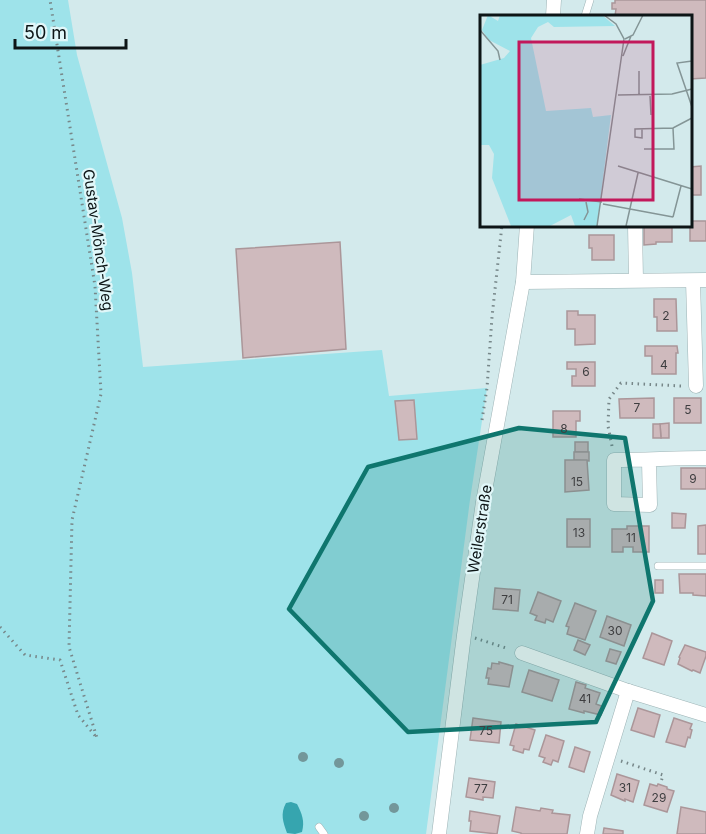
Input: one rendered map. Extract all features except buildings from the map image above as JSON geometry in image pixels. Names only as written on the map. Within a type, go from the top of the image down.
[{"type":"street","points":[[553,15],[554,0]]},
{"type":"street","name":"Weilerstraße","points":[[439,834],[483,502],[523,282],[527,226]]},
{"type":"street","points":[[634,226],[636,280]]},
{"type":"street","points":[[523,282],[700,280],[696,386]]},
{"type":"street","points":[[649,460],[650,506],[614,504],[614,460],[706,458]]},
{"type":"street","points":[[522,654],[706,715]]},
{"type":"street","points":[[587,834],[590,816],[628,691]]},
{"type":"lane","points":[[585,15],[590,0]]},
{"type":"lane","points":[[658,566],[706,566]]},
{"type":"lane","points":[[319,827],[324,834]]},
{"type":"path","name":"Gustav-Mönch-Weg","points":[[0,627],[25,656],[60,660],[78,715],[97,738],[69,647],[72,520],[100,394],[95,286],[50,0]]},
{"type":"path","points":[[490,362],[492,318],[502,226]]},
{"type":"path","points":[[614,460],[608,426],[609,399],[621,383],[696,386]]},
{"type":"path","points":[[464,635],[522,654]]},
{"type":"path","points":[[608,757],[663,775],[661,782]]},
{"type":"highlighted area","points":[[519,428],[625,438],[653,601],[596,722],[408,732],[289,609],[368,467]]},
{"type":"shaded area","points":[[0,0],[68,0],[77,55],[122,218],[132,273],[143,367],[382,350],[389,396],[487,388],[426,834],[0,834]]},
{"type":"shaded area","points":[[286,803],[297,804],[303,821],[302,832],[295,834],[287,833],[283,818]]}]
